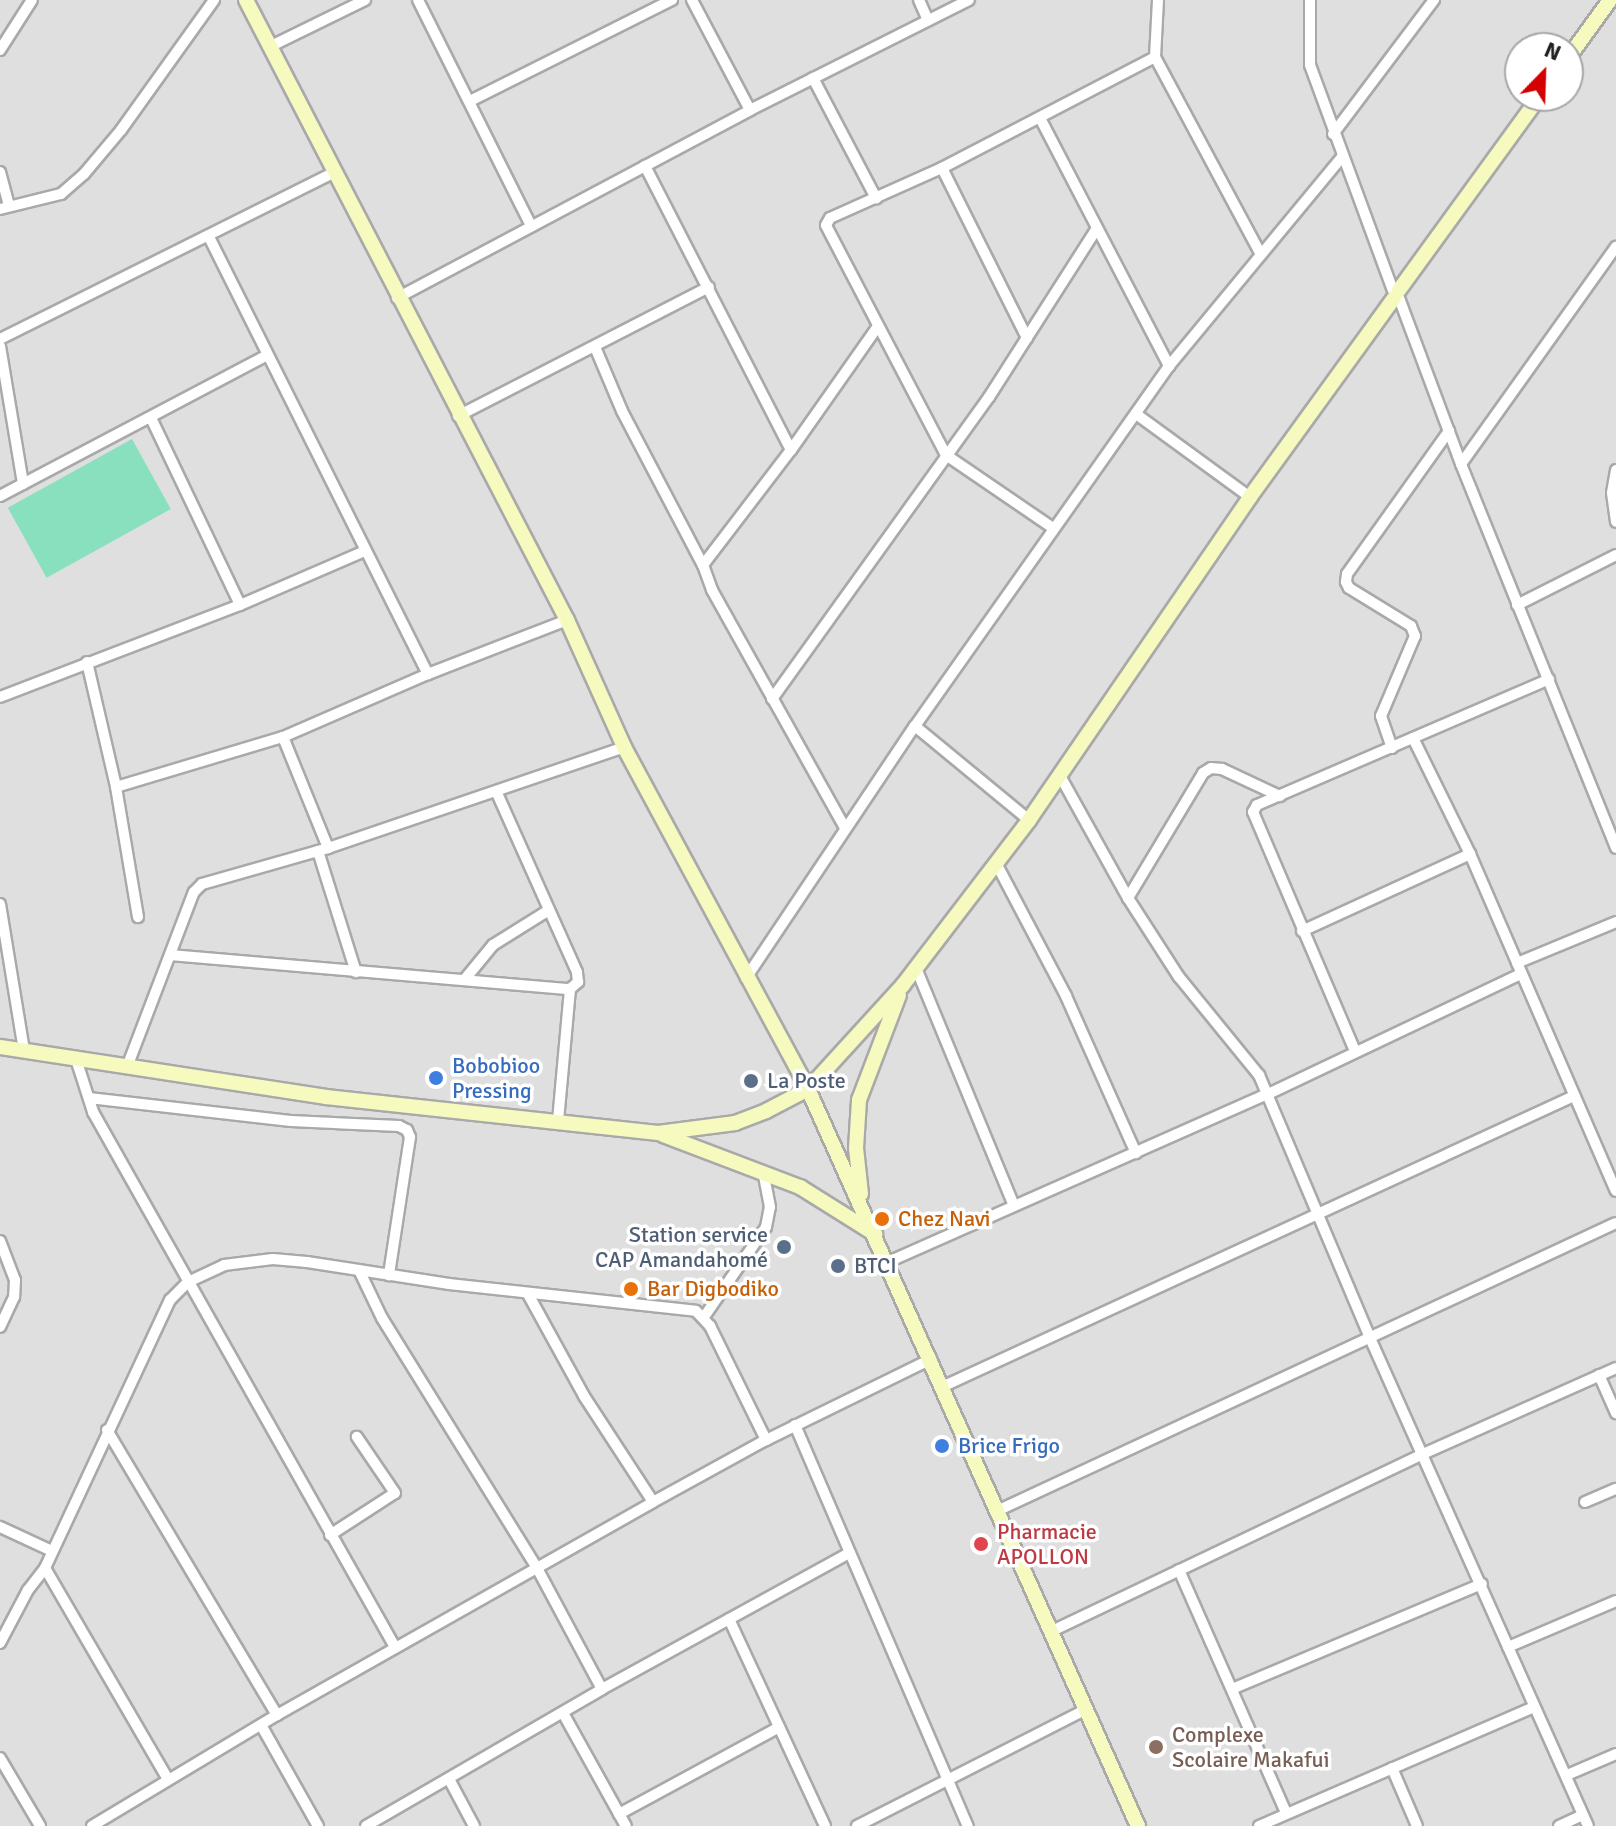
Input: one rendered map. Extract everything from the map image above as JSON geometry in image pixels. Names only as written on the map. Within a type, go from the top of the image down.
[{"type":"street","points":[[0,50],[32,0]]},
{"type":"street","points":[[0,172],[4,208],[61,194],[84,174],[121,130],[214,0]]},
{"type":"street","points":[[246,0],[458,416],[567,620],[624,747],[808,1089],[944,1386],[1138,1826]]},
{"type":"street","points":[[269,47],[365,0]]},
{"type":"street","points":[[418,0],[531,226]]},
{"type":"street","points":[[470,101],[672,0]]},
{"type":"street","points":[[692,0],[750,110]]},
{"type":"street","points":[[919,0],[928,20]]},
{"type":"street","points":[[397,298],[750,110],[969,0]]},
{"type":"street","points":[[1158,0],[1155,57],[1260,253]]},
{"type":"street","points":[[1310,0],[1310,65],[1333,134],[1461,464],[1616,848]]},
{"type":"street","points":[[1333,134],[1434,0]]},
{"type":"street","points":[[1584,36],[1610,0]]},
{"type":"street","points":[[1053,528],[946,455],[826,225],[830,218],[942,168],[1155,57]]},
{"type":"street","points":[[813,78],[876,198]]},
{"type":"street","points":[[658,1133],[735,1123],[808,1089],[903,985],[1029,820],[1250,497],[1528,112]]},
{"type":"street","points":[[1040,118],[1169,366]]},
{"type":"street","points":[[746,978],[915,726],[1169,366],[1342,157]]},
{"type":"street","points":[[645,166],[791,450]]},
{"type":"street","points":[[942,168],[1027,338]]},
{"type":"street","points":[[0,339],[333,173]]},
{"type":"street","points":[[772,699],[1027,338],[1096,230]]},
{"type":"street","points":[[209,237],[428,674]]},
{"type":"street","points":[[1461,464],[1616,247]]},
{"type":"street","points":[[458,416],[709,287]]},
{"type":"street","points":[[703,565],[791,450],[878,326]]},
{"type":"street","points":[[0,346],[23,484]]},
{"type":"street","points":[[595,347],[636,438],[703,565],[712,590],[845,828]]},
{"type":"street","points":[[0,496],[266,356]]},
{"type":"street","points":[[1136,414],[1250,497]]},
{"type":"street","points":[[151,418],[240,605]]},
{"type":"street","points":[[1392,748],[1381,716],[1415,636],[1411,626],[1349,588],[1347,574],[1449,431]]},
{"type":"street","points":[[1616,470],[1612,493],[1616,522]]},
{"type":"street","points":[[0,697],[240,605],[365,551]]},
{"type":"street","points":[[1517,605],[1616,555]]},
{"type":"street","points":[[116,787],[283,737],[428,674],[567,620]]},
{"type":"street","points":[[87,662],[116,787],[138,917]]},
{"type":"street","points":[[1355,1051],[1253,819],[1257,805],[1549,679]]},
{"type":"street","points":[[915,726],[1029,820]]},
{"type":"street","points":[[283,737],[323,850],[356,972]]},
{"type":"street","points":[[1413,738],[1470,854],[1616,1191]]},
{"type":"street","points":[[127,1067],[194,892],[202,884],[323,850],[624,747]]},
{"type":"street","points":[[1128,898],[1203,773],[1211,768],[1222,769],[1280,796]]},
{"type":"street","points":[[1059,774],[1128,898],[1179,977],[1259,1075],[1370,1338],[1588,1826]]},
{"type":"street","points":[[496,791],[577,972],[578,982],[570,989],[558,1121]]},
{"type":"street","points":[[1302,931],[1470,854]]},
{"type":"street","points":[[996,863],[1066,996],[1136,1153]]},
{"type":"street","points":[[0,904],[24,1051]]},
{"type":"street","points":[[465,979],[493,945],[549,910]]},
{"type":"street","points":[[1517,963],[1616,922]]},
{"type":"street","points":[[170,955],[570,989]]},
{"type":"street","points":[[916,968],[1014,1206]]},
{"type":"street","points":[[888,1262],[1268,1094],[1521,974]]},
{"type":"street","points":[[862,1207],[856,1148],[859,1100],[903,985]]},
{"type":"street","points":[[0,1047],[326,1097],[658,1133],[800,1187],[875,1234]]},
{"type":"street","points":[[76,1059],[89,1098],[188,1282],[395,1647]]},
{"type":"street","points":[[944,1386],[1574,1096]]},
{"type":"street","points":[[89,1098],[291,1121],[399,1126],[407,1130],[410,1137],[389,1275]]},
{"type":"street","points":[[704,1317],[766,1227],[770,1207],[763,1172]]},
{"type":"street","points":[[999,1510],[1616,1223]]},
{"type":"street","points":[[0,1241],[15,1280],[14,1297],[0,1327]]},
{"type":"street","points":[[0,1643],[28,1590],[45,1568],[170,1300],[188,1282],[224,1265],[250,1260],[307,1262],[528,1294],[696,1311],[704,1317],[766,1440]]},
{"type":"street","points":[[359,1270],[382,1318],[537,1568],[602,1689]]},
{"type":"street","points":[[528,1294],[584,1396],[653,1502]]},
{"type":"street","points":[[92,1826],[105,1823],[168,1779],[277,1715],[653,1502],[795,1425],[931,1359]]},
{"type":"street","points":[[1052,1631],[1423,1454],[1616,1368]]},
{"type":"street","points":[[1599,1375],[1616,1413]]},
{"type":"street","points":[[795,1425],[848,1554],[968,1826]]},
{"type":"street","points":[[107,1430],[277,1715]]},
{"type":"street","points":[[330,1535],[395,1493],[357,1437]]},
{"type":"street","points":[[1585,1502],[1616,1489]]},
{"type":"street","points":[[0,1527],[52,1551]]},
{"type":"street","points":[[366,1826],[602,1689],[848,1554]]},
{"type":"street","points":[[45,1568],[168,1779]]},
{"type":"street","points":[[1179,1570],[1286,1813]]},
{"type":"street","points":[[1232,1689],[1482,1584]]},
{"type":"street","points":[[1508,1647],[1616,1601]]},
{"type":"street","points":[[729,1619],[825,1826]]},
{"type":"street","points":[[1259,1826],[1534,1707]]},
{"type":"street","points":[[857,1826],[948,1777],[1087,1709]]},
{"type":"street","points":[[563,1713],[626,1826]]},
{"type":"street","points":[[261,1725],[318,1826]]},
{"type":"street","points":[[619,1814],[779,1727]]},
{"type":"street","points":[[1567,1775],[1616,1754]]},
{"type":"street","points":[[0,1758],[40,1826]]},
{"type":"street","points":[[1392,1768],[1417,1826]]},
{"type":"street","points":[[449,1779],[474,1826]]},
{"type":"street","points":[[1559,1826],[1583,1815]]},
{"type":"shaded area","points":[[0,0],[1616,0],[1616,1826],[0,1826]]},
{"type":"green space","points":[[132,439],[171,509],[47,578],[8,508]]},
{"type":"place","name":"Bobobioo Pressing","points":[[436,1078]]},
{"type":"place","name":"La Poste","points":[[751,1081]]},
{"type":"place","name":"Chez Navi","points":[[882,1219]]},
{"type":"place","name":"Station service CAP Amandahomé","points":[[784,1247]]},
{"type":"place","name":"BTCI","points":[[838,1266]]},
{"type":"place","name":"Bar Digbodiko","points":[[631,1289]]},
{"type":"place","name":"Brice Frigo","points":[[942,1446]]},
{"type":"place","name":"Pharmacie APOLLON","points":[[981,1544]]},
{"type":"place","name":"Complexe Scolaire Makafui","points":[[1156,1747]]}]
